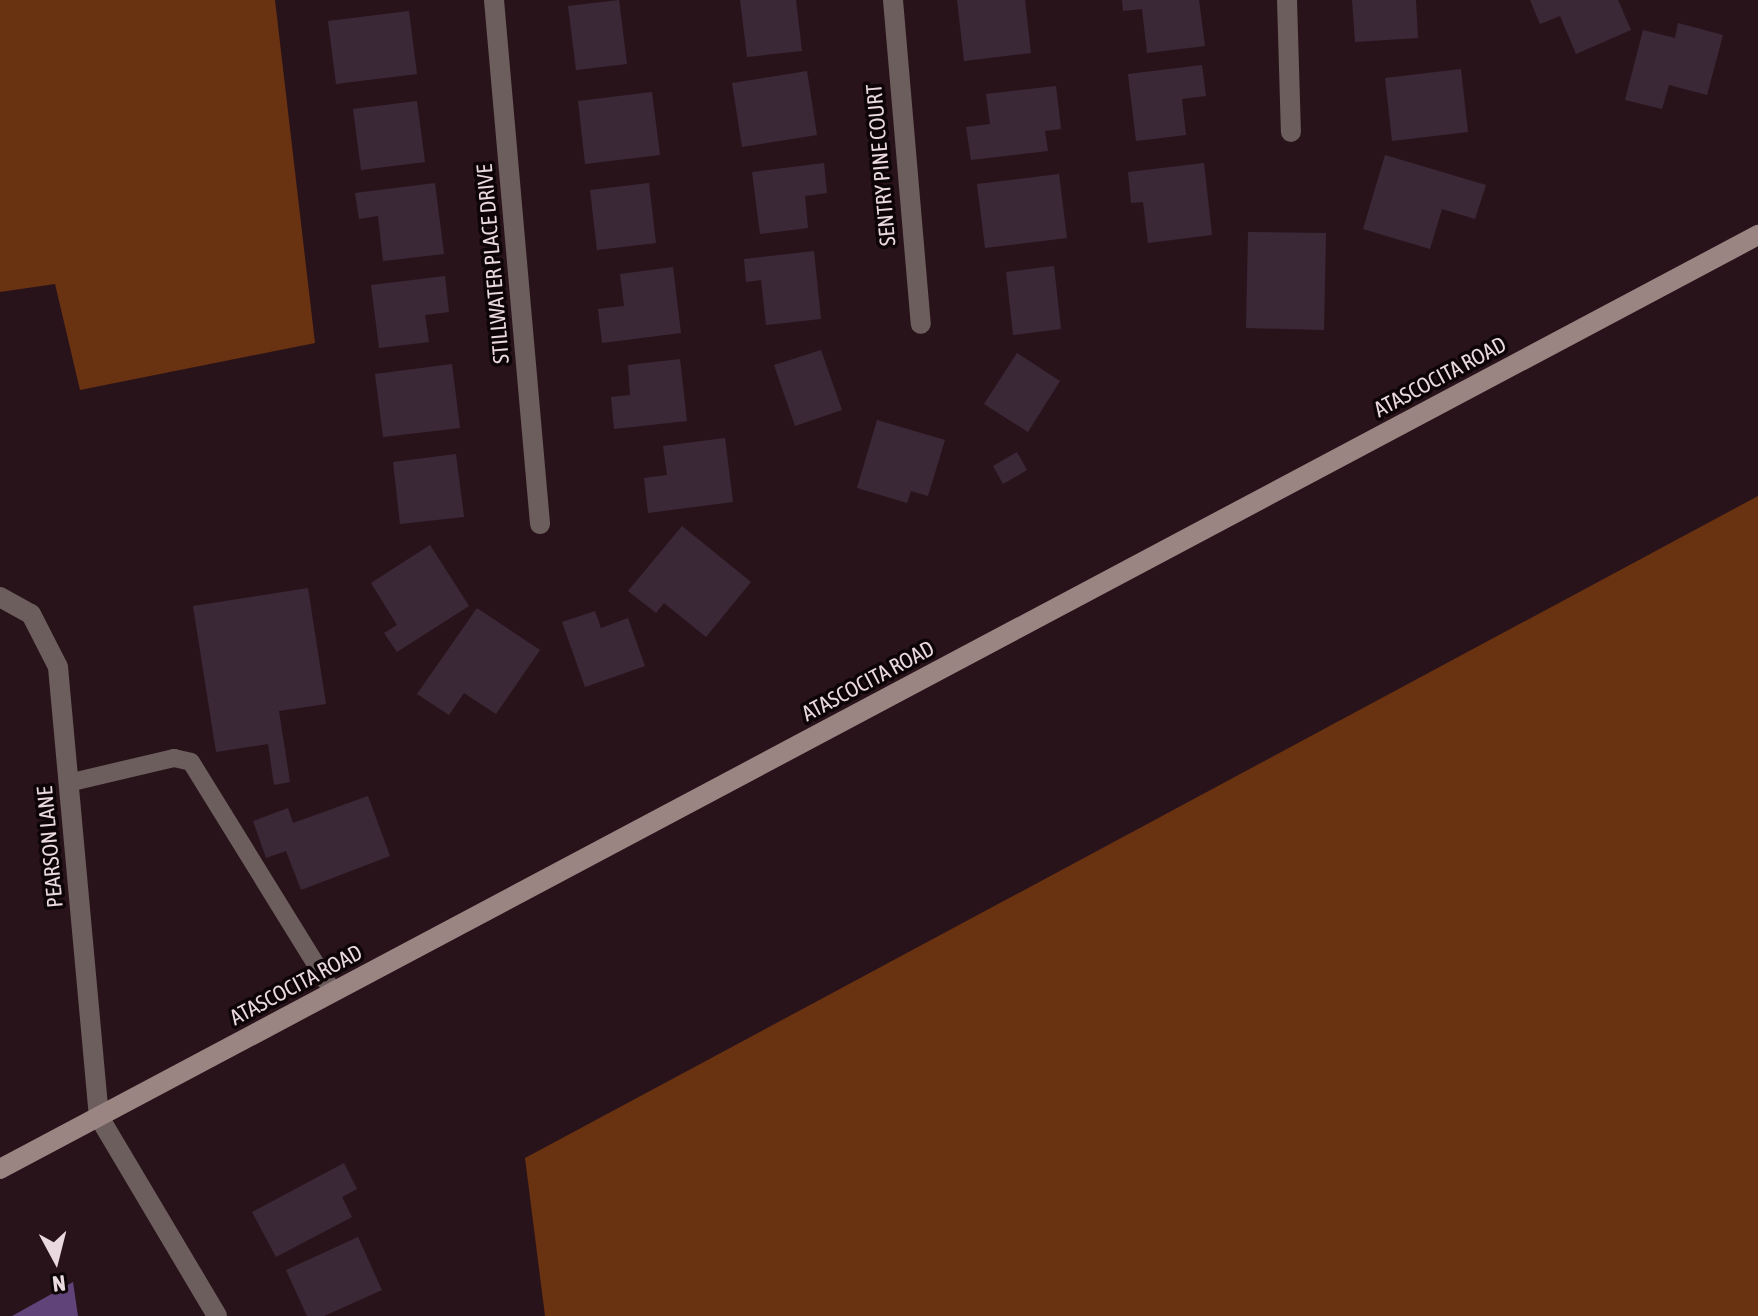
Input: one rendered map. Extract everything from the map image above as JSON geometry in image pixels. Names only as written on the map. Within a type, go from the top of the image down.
[{"type":"main road","name":"ATASCOCITA ROAD","points":[[0,1169],[1758,235]]},
{"type":"street","name":"STILLWATER PLACE DRIVE","points":[[494,0],[540,524]]},
{"type":"street","name":"SENTRY PINE COURT","points":[[893,0],[921,324]]},
{"type":"street","points":[[1287,0],[1291,132]]},
{"type":"street","name":"PEARSON LANE","points":[[0,597],[31,614],[58,667],[99,1117]]},
{"type":"street","points":[[99,1117],[217,1316]]},
{"type":"lane","points":[[68,783],[174,758],[191,762],[333,992]]},
{"type":"shaded area","points":[[0,0],[275,0],[315,343],[80,390],[55,284],[0,292]]},
{"type":"shaded area","points":[[1758,496],[1758,1316],[545,1316],[525,1158]]},
{"type":"shaded area","points":[[73,1282],[78,1316],[12,1316]]},
{"type":"building","points":[[619,0],[627,64],[576,70],[568,6]]},
{"type":"building","points":[[740,0],[796,0],[802,51],[747,57]]},
{"type":"building","points":[[957,0],[1025,0],[1031,53],[964,61]]},
{"type":"building","points":[[1122,0],[1199,0],[1205,46],[1147,53],[1142,9],[1123,11]]},
{"type":"building","points":[[1352,0],[1416,0],[1418,38],[1355,42]]},
{"type":"building","points":[[1530,0],[1618,0],[1631,30],[1576,54],[1560,16],[1540,24]]},
{"type":"building","points":[[409,11],[417,74],[336,84],[328,21]]},
{"type":"building","points":[[1678,23],[1723,35],[1707,95],[1669,85],[1662,109],[1625,100],[1643,30],[1675,38]]},
{"type":"building","points":[[1202,65],[1206,96],[1182,99],[1186,135],[1136,141],[1128,74]]},
{"type":"building","points":[[1461,69],[1468,132],[1392,141],[1385,78]]},
{"type":"building","points":[[807,71],[817,135],[742,147],[732,83]]},
{"type":"building","points":[[1056,86],[1061,129],[1045,131],[1048,151],[971,160],[966,127],[990,124],[986,94]]},
{"type":"building","points":[[652,92],[660,155],[585,164],[578,101]]},
{"type":"building","points":[[417,101],[425,162],[361,170],[353,109]]},
{"type":"building","points":[[1385,155],[1486,185],[1475,219],[1442,209],[1430,249],[1363,229]]},
{"type":"building","points":[[824,163],[827,193],[805,196],[808,228],[760,234],[752,172]]},
{"type":"building","points":[[1204,163],[1212,235],[1148,243],[1143,202],[1131,203],[1128,172]]},
{"type":"building","points":[[1059,174],[1067,238],[985,248],[977,184]]},
{"type":"building","points":[[435,183],[444,254],[383,261],[378,216],[359,219],[355,193]]},
{"type":"building","points":[[649,183],[656,243],[597,250],[590,190]]},
{"type":"building","points":[[1248,232],[1326,233],[1324,330],[1246,328]]},
{"type":"building","points":[[814,251],[821,319],[766,325],[761,280],[746,282],[744,259]]},
{"type":"building","points":[[1054,266],[1061,329],[1013,335],[1006,272]]},
{"type":"building","points":[[673,267],[681,333],[602,343],[598,309],[624,306],[620,274]]},
{"type":"building","points":[[445,276],[449,312],[425,315],[429,342],[379,348],[371,285]]},
{"type":"building","points":[[821,350],[842,410],[795,426],[774,365]]},
{"type":"building","points":[[1017,353],[1060,381],[1028,432],[984,404]]},
{"type":"building","points":[[680,359],[687,421],[614,429],[611,397],[630,395],[628,365]]},
{"type":"building","points":[[452,364],[460,428],[383,437],[375,374]]},
{"type":"building","points":[[877,420],[945,440],[928,496],[911,491],[907,503],[857,488]]},
{"type":"building","points":[[725,438],[733,502],[648,513],[644,478],[667,475],[663,446]]},
{"type":"building","points":[[1017,452],[1027,470],[1003,484],[993,466]]},
{"type":"building","points":[[456,454],[464,517],[400,524],[393,462]]},
{"type":"building","points":[[682,526],[751,582],[706,637],[664,603],[656,613],[628,591]]},
{"type":"building","points":[[430,545],[469,606],[397,652],[384,633],[397,625],[371,583]]},
{"type":"building","points":[[308,588],[326,704],[279,711],[290,782],[274,785],[268,744],[216,752],[193,606]]},
{"type":"building","points":[[477,608],[540,650],[496,714],[464,693],[449,715],[417,694]]},
{"type":"building","points":[[595,611],[601,628],[628,618],[645,666],[585,687],[562,622]]},
{"type":"building","points":[[368,796],[390,856],[301,890],[286,851],[266,858],[253,821],[288,808],[293,823]]},
{"type":"building","points":[[344,1163],[357,1189],[342,1197],[352,1217],[276,1257],[252,1212]]},
{"type":"building","points":[[358,1237],[382,1290],[324,1316],[307,1316],[286,1270]]}]
